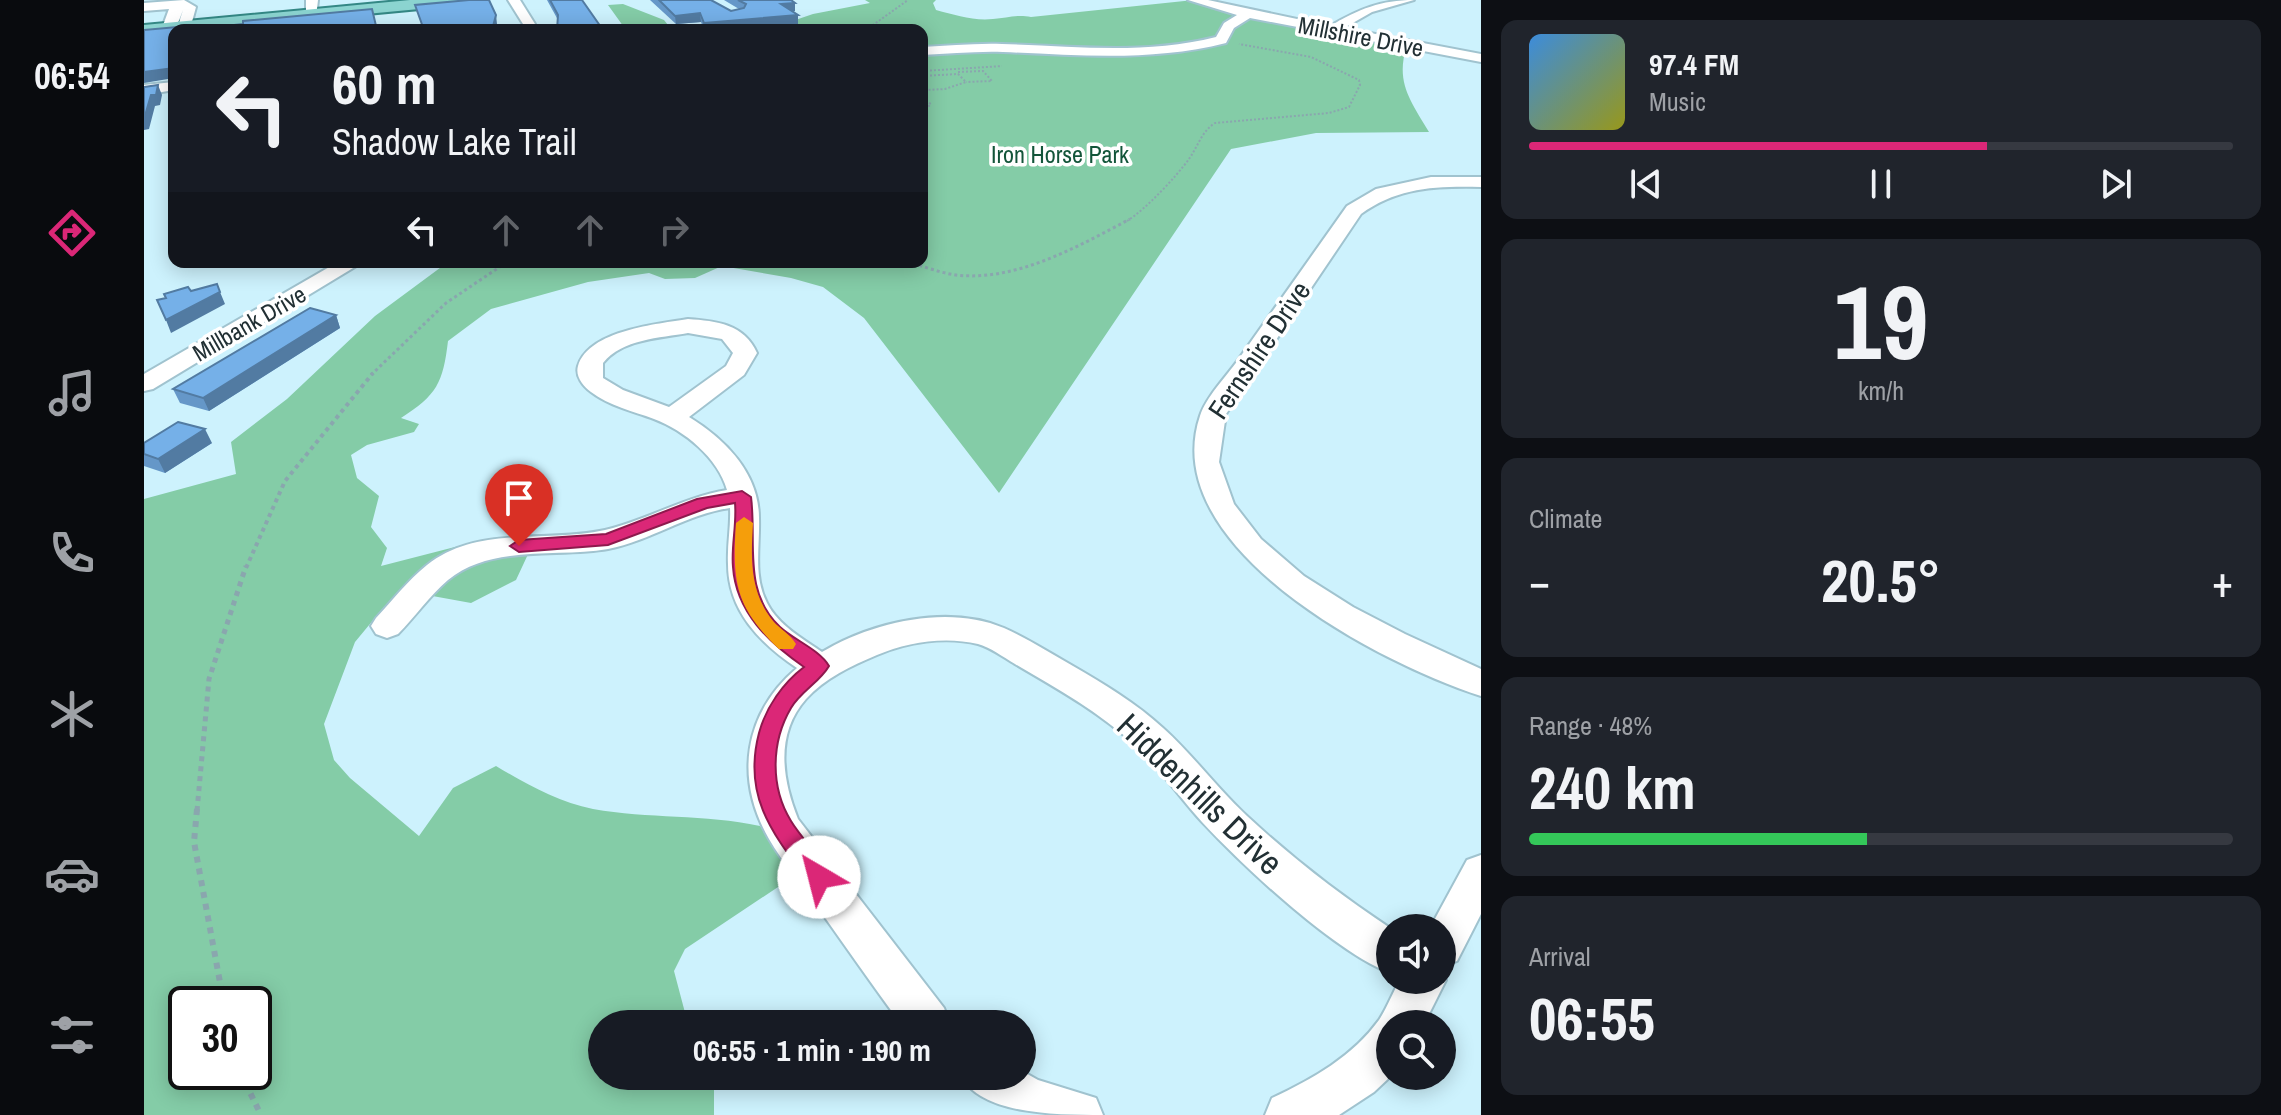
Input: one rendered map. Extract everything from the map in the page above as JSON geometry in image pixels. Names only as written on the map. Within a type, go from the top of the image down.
[{"type":"main road","points":[[144,30],[180,12],[462,0]]},
{"type":"street","points":[[514,0],[529,24]]},
{"type":"street","name":"Millshire Drive","points":[[1194,0],[1248,14],[1481,58]]},
{"type":"street","points":[[1332,30],[1368,9],[1408,0]]},
{"type":"street","points":[[144,7],[180,12]]},
{"type":"street","points":[[144,15],[180,12]]},
{"type":"street","points":[[928,51],[983,48],[1096,52],[1189,47],[1221,40],[1229,26],[1248,14]]},
{"type":"street","points":[[928,69],[990,61],[983,48]]},
{"type":"street","points":[[144,90],[168,87]]},
{"type":"street","name":"Fernshire Drive","points":[[1481,182],[1403,186],[1374,195],[1354,210],[1213,414],[1203,450],[1205,471],[1225,511],[1253,549],[1278,572],[1359,626],[1481,683]]},
{"type":"street","name":"Millbank Drive","points":[[144,384],[343,268]]},
{"type":"street","points":[[672,417],[743,361],[743,344],[733,335],[707,327],[688,326],[630,338],[613,344],[594,357],[589,368],[594,383],[626,400],[672,417],[709,442],[728,463],[742,497],[745,520],[742,566],[747,593],[766,625],[785,643],[819,666]]},
{"type":"street","points":[[387,626],[437,573],[457,560],[493,549],[608,539],[703,503],[742,497]]},
{"type":"street","name":"Hiddenhills Drive","points":[[918,1010],[783,828],[764,780],[764,756],[773,722],[793,690],[819,666],[860,647],[923,628],[967,628],[992,636],[1136,725],[1160,746],[1213,808],[1280,873],[1376,944]]},
{"type":"street","points":[[1456,920],[1481,873]]},
{"type":"street","points":[[1289,1115],[1338,1092],[1376,1059]]},
{"type":"street","points":[[1010,1090],[1030,1101],[1078,1115]]},
{"type":"path","points":[[874,24],[908,0]]},
{"type":"path","points":[[928,267],[956,275],[998,273],[1041,262],[1129,220],[1148,207],[1160,189],[1189,159],[1207,128],[1215,123],[1329,113],[1349,107],[1360,85],[1359,80],[1311,57],[1237,44]]},
{"type":"path","points":[[928,70],[1011,66]]},
{"type":"path","points":[[928,71],[958,74],[983,71],[992,81],[966,82],[945,89],[928,90]]},
{"type":"path","points":[[958,74],[966,82]]},
{"type":"path","points":[[221,986],[194,842],[209,679],[249,558],[285,481],[365,381],[446,303],[498,268]]},
{"type":"path","points":[[249,1090],[261,1115]]},
{"type":"green space","name":"Iron Horse Park","points":[[865,0],[936,0],[933,3],[936,10],[986,19],[1194,0],[1407,45],[1403,70],[1406,90],[1429,132],[1316,133],[1231,149],[999,493],[864,318],[823,287],[734,268],[928,268],[928,24],[784,24],[813,14],[870,3]]},
{"type":"green space","points":[[623,4],[667,24],[622,24],[608,5]]},
{"type":"green space","points":[[440,268],[718,268],[695,278],[665,279],[649,273],[588,282],[491,309],[448,341],[444,368],[436,387],[423,402],[401,418],[419,424],[414,432],[367,445],[351,455],[357,478],[379,496],[371,527],[387,548],[381,566],[482,540],[530,550],[516,580],[471,603],[427,595],[384,607],[355,642],[324,724],[334,760],[350,778],[419,836],[453,788],[496,766],[555,797],[593,809],[760,826],[780,854],[790,879],[685,949],[674,971],[684,1010],[588,1010],[588,1090],[714,1090],[714,1115],[144,1115],[144,499],[236,474],[231,442],[287,399],[375,316]]},
{"type":"building","points":[[489,0],[496,15],[494,24],[422,24],[415,5]]},
{"type":"building","points":[[550,0],[582,0],[599,24],[557,24],[558,15]]},
{"type":"building","points":[[659,0],[711,0],[731,11],[744,8],[746,4],[738,0],[791,0],[795,3],[781,4],[798,15],[704,23],[700,13],[675,16]]},
{"type":"building","points":[[372,9],[376,24],[243,24],[243,21]]},
{"type":"building","points":[[168,28],[168,69],[144,72],[144,30]]},
{"type":"building","points":[[158,85],[156,95],[151,95],[144,119],[144,87]]},
{"type":"building","points":[[217,284],[220,292],[166,320],[157,300],[166,298],[164,294],[188,287],[191,291]]},
{"type":"building","points":[[310,308],[336,315],[203,398],[173,389]]},
{"type":"building","points":[[178,422],[205,429],[158,459],[144,454],[144,443]]},
{"type":"slow traffic","points":[[744,523],[742,566],[747,593],[766,625],[786,644]]},
{"type":"route","points":[[519,546],[608,539],[703,503],[742,497],[745,520],[742,566],[747,593],[766,625],[785,643],[819,666],[785,700],[773,722],[764,756],[764,780],[783,828],[819,877]]}]
